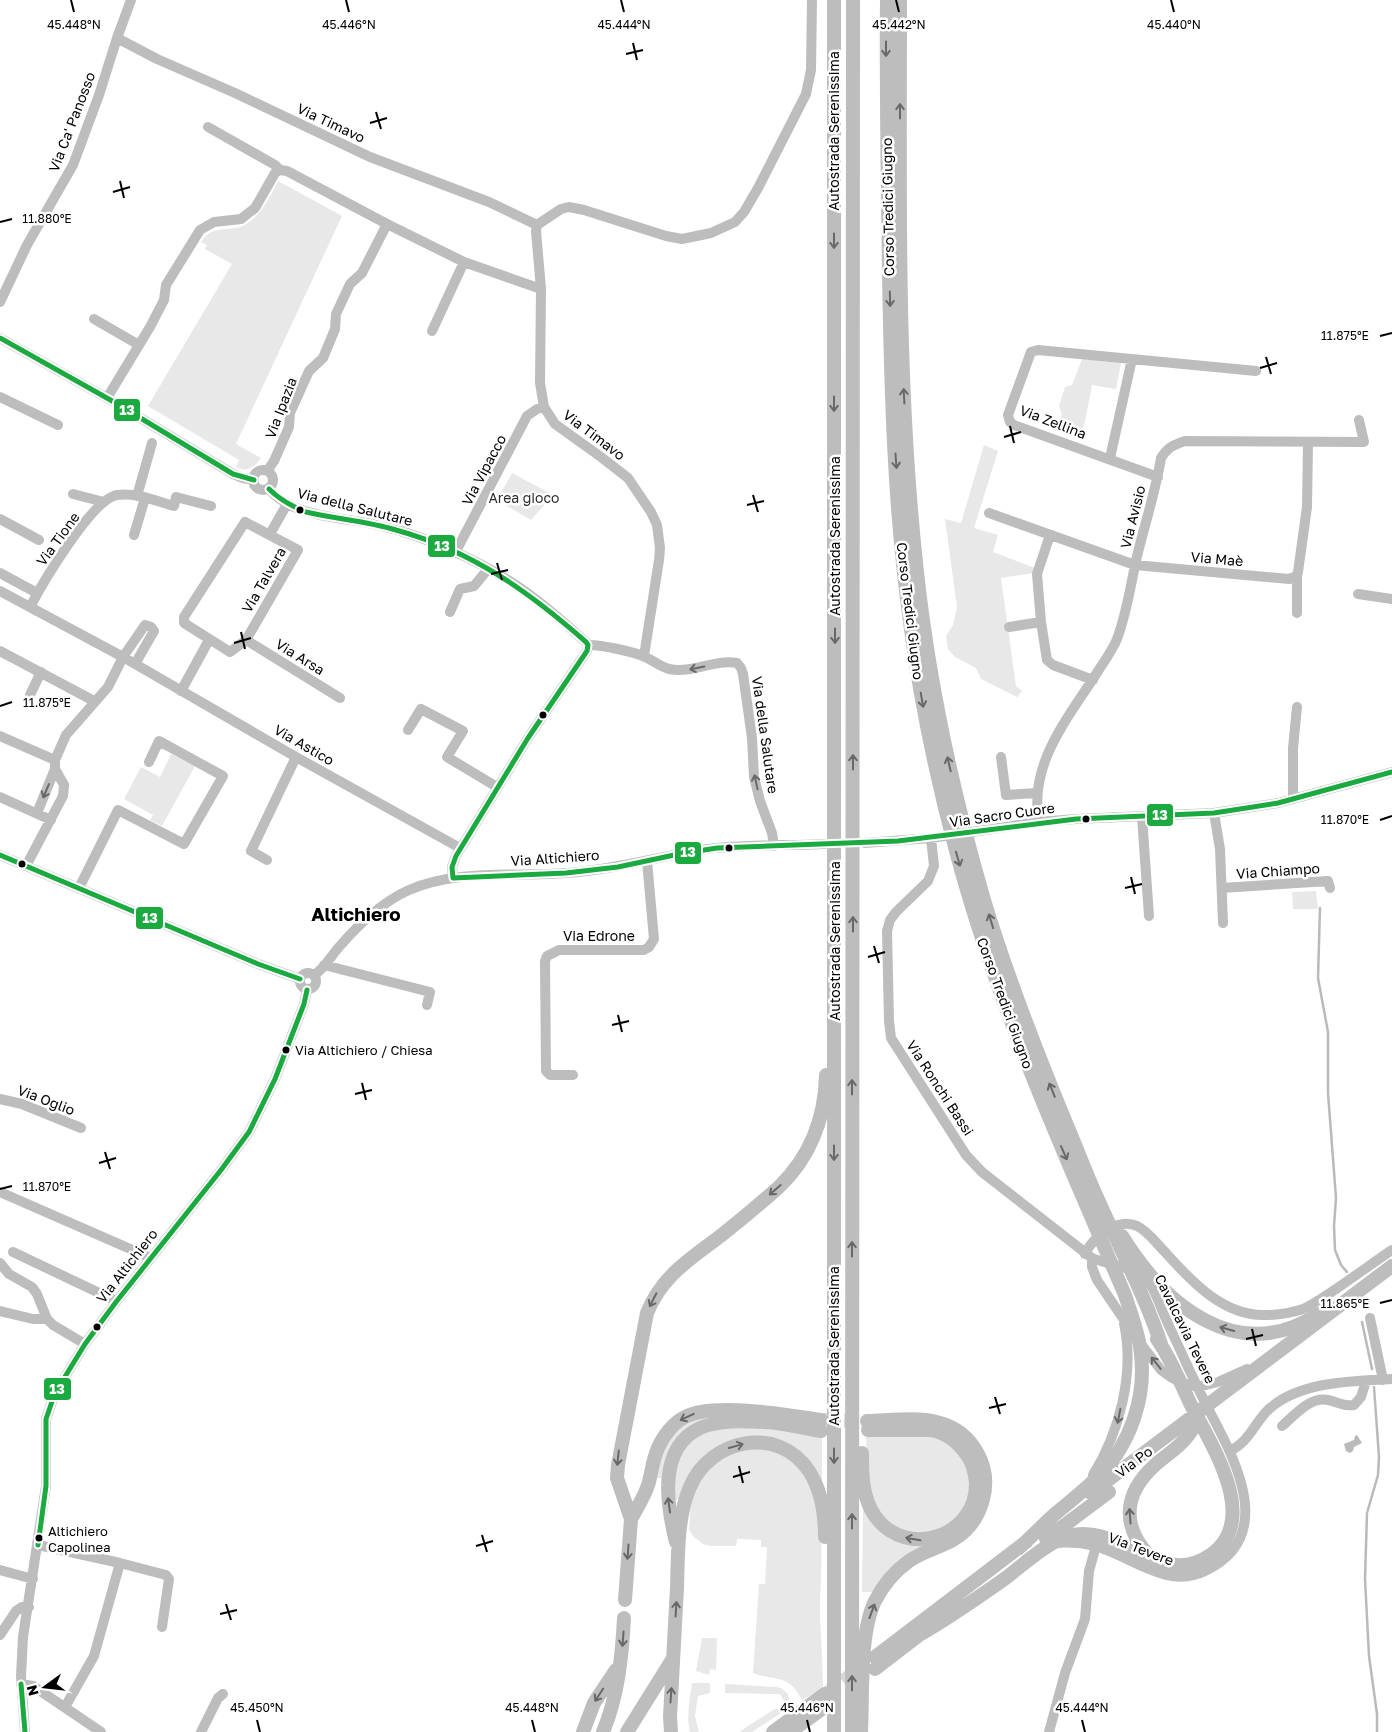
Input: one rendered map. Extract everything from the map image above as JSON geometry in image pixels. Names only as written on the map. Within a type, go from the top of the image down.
[{"type":"highway","name":"Autostrada Serenissima","points":[[834,0],[834,1732]]},
{"type":"highway","name":"Autostrada Serenissima","points":[[852,1732],[853,0]]},
{"type":"highway","name":"Corso Tredici Giugno","points":[[886,0],[891,378],[901,534],[916,616],[980,884],[1020,1007],[1071,1135]]},
{"type":"highway","name":"Corso Tredici Giugno","points":[[900,0],[900,244],[903,384],[916,616],[924,711],[954,842],[989,961],[1020,1049],[1082,1195]]},
{"type":"highway","points":[[631,1519],[617,1478],[618,1465],[642,1331],[647,1313],[654,1296],[665,1282],[779,1187],[793,1174],[803,1160],[812,1141],[824,1101],[828,1039],[835,1000]]},
{"type":"highway","points":[[1071,1135],[1111,1218],[1153,1280],[1171,1298],[1199,1318],[1222,1328],[1244,1333],[1270,1332],[1291,1327],[1311,1318],[1392,1266]]},
{"type":"highway","points":[[1071,1135],[1099,1204],[1153,1319],[1162,1347]]},
{"type":"highway","points":[[921,1634],[962,1610],[1052,1544],[1068,1536],[1092,1534],[1163,1563],[1176,1565],[1204,1560],[1215,1552],[1227,1536],[1233,1516],[1232,1499],[1214,1435],[1146,1322],[1082,1195]]},
{"type":"highway","points":[[1019,1548],[1087,1487],[1110,1463],[1126,1439],[1137,1410],[1142,1384],[1141,1353],[1134,1321],[1125,1295],[1082,1195]]},
{"type":"highway","name":"Via Po","points":[[1152,1558],[1137,1541],[1133,1532],[1129,1515],[1132,1498],[1139,1482],[1187,1439],[1193,1428],[921,1634],[875,1663],[1019,1548],[1392,1266]]},
{"type":"highway","points":[[1215,1411],[1392,1277]]},
{"type":"highway","points":[[852,1298],[862,1370],[862,1472],[869,1504],[875,1516],[885,1527],[908,1538],[922,1540],[937,1537],[952,1529],[964,1517],[973,1502],[976,1490],[973,1467],[963,1449],[954,1440],[936,1431],[867,1426],[930,1420],[952,1426],[965,1436],[976,1450],[983,1465],[985,1482],[983,1501],[971,1525],[952,1541],[924,1552],[908,1561],[890,1578],[875,1601],[866,1636],[861,1732]]},
{"type":"highway","points":[[625,1600],[631,1519],[649,1482],[650,1471],[658,1448],[671,1428],[686,1416],[709,1411],[772,1413],[821,1426],[753,1422],[711,1425],[693,1432],[678,1449],[672,1460],[668,1485],[669,1510],[678,1552]]},
{"type":"highway","points":[[671,1732],[670,1717],[678,1552],[687,1494],[693,1480],[710,1459],[727,1448],[739,1444],[762,1442],[775,1445],[799,1460],[808,1470],[820,1496],[825,1524],[826,1573],[834,1604]]},
{"type":"highway","points":[[603,1732],[609,1716],[622,1661],[624,1618]]},
{"type":"highway","points":[[627,1732],[674,1658]]},
{"type":"highway","points":[[583,1732],[594,1703],[622,1661]]},
{"type":"highway","points":[[773,1732],[824,1701],[791,1732]]},
{"type":"street","name":"Via Ca' Panosso","points":[[0,302],[27,245],[73,165],[131,0]]},
{"type":"street","points":[[537,225],[561,209],[569,207],[682,239],[711,233],[735,222],[744,212],[758,188],[806,94],[811,70],[812,0]]},
{"type":"street","name":"Via Timavo","points":[[117,38],[150,56],[235,92],[354,150],[489,202],[537,225],[541,290],[540,383],[544,407],[555,424],[628,478],[651,512],[657,525],[660,560],[644,656]]},
{"type":"street","points":[[208,127],[275,165],[280,170],[287,171],[464,262],[541,290]]},
{"type":"street","points":[[107,398],[162,306],[166,285],[200,230],[214,222],[242,219],[255,208],[275,174],[280,170]]},
{"type":"street","name":"Via Ipazia","points":[[267,471],[274,462],[289,427],[290,413],[309,371],[323,358],[335,330],[336,314],[350,284],[362,273],[387,224]]},
{"type":"street","points":[[432,331],[464,262]]},
{"type":"street","points":[[94,319],[139,345]]},
{"type":"street","name":"Via della Salutare","points":[[0,338],[107,398],[233,474],[254,480],[255,486],[260,490],[269,489],[277,498],[287,504],[311,512],[402,530],[488,569],[512,582],[538,601],[587,648],[592,645],[644,656],[667,669],[683,670],[729,662],[737,664],[741,668],[752,738],[754,777],[760,801],[772,833],[774,846]]},
{"type":"street","name":"Via Zellina","points":[[1158,476],[1010,422],[1008,415],[1028,355],[1035,350],[1256,371]]},
{"type":"street","points":[[1110,458],[1132,360]]},
{"type":"street","points":[[0,397],[58,425]]},
{"type":"street","name":"Via Vipacco","points":[[455,553],[528,416],[537,409],[544,407]]},
{"type":"street","name":"Via Avisio","points":[[1039,822],[1038,793],[1041,773],[1050,746],[1117,639],[1128,601],[1161,458],[1166,451],[1171,445],[1185,441],[1364,442],[1359,420]]},
{"type":"street","points":[[1298,613],[1297,576],[1307,507],[1308,442]]},
{"type":"street","points":[[134,535],[152,444]]},
{"type":"street","points":[[254,480],[258,472],[267,471],[273,480],[272,486],[269,489]]},
{"type":"street","name":"Via Tione","points":[[72,494],[104,502]]},
{"type":"street","name":"Via Tione","points":[[30,606],[63,551],[84,523],[104,502],[116,495],[141,497],[174,506],[176,497],[211,506]]},
{"type":"street","name":"Via Talvera","points":[[270,534],[287,504]]},
{"type":"street","name":"Via Maè","points":[[989,513],[1135,565],[1289,579],[1297,576]]},
{"type":"street","points":[[0,519],[40,540]]},
{"type":"street","name":"Via Talvera","points":[[184,617],[245,522],[298,550],[246,640],[235,648]]},
{"type":"street","points":[[1050,535],[1037,574],[1046,656],[1049,664],[1093,680]]},
{"type":"street","points":[[450,612],[460,589],[474,586],[488,569]]},
{"type":"street","points":[[0,573],[37,593]]},
{"type":"street","name":"Via Astico","points":[[0,591],[123,657],[296,757],[460,848]]},
{"type":"street","points":[[1358,594],[1392,599]]},
{"type":"street","points":[[184,617],[235,648],[230,652],[209,640],[184,623],[184,617]]},
{"type":"street","points":[[1009,627],[1041,622]]},
{"type":"street","points":[[36,813],[66,735],[108,687],[123,657],[145,625],[154,631],[135,664]]},
{"type":"street","points":[[181,691],[209,640]]},
{"type":"street","name":"Via Arsa","points":[[246,640],[340,698]]},
{"type":"street","points":[[453,878],[453,863],[460,848],[587,648]]},
{"type":"street","points":[[0,651],[94,702]]},
{"type":"street","points":[[30,695],[41,672]]},
{"type":"street","points":[[1293,799],[1293,748],[1297,707]]},
{"type":"street","points":[[408,730],[421,709],[463,731],[447,757],[497,788]]},
{"type":"street","points":[[0,736],[55,765],[64,785],[63,796],[26,866]]},
{"type":"street","points":[[79,888],[118,810],[184,844],[223,776],[159,742],[148,762]]},
{"type":"street","points":[[267,860],[251,851],[296,757]]},
{"type":"street","points":[[1001,757],[1006,795],[1038,793]]},
{"type":"street","name":"Via Sacro Cuore","points":[[866,844],[931,838],[1039,822],[1214,813],[1278,803],[1392,772]]},
{"type":"street","points":[[0,796],[51,820]]},
{"type":"street","name":"Via Chiampo","points":[[1214,813],[1220,849],[1223,923]]},
{"type":"street","points":[[1142,816],[1149,916]]},
{"type":"street","name":"Via Ronchi Bassi","points":[[931,838],[934,866],[928,881],[890,920],[888,931],[889,1021],[891,1038],[966,1155],[982,1172],[1088,1256]]},
{"type":"street","name":"Via Altichiero","points":[[314,975],[365,920],[391,900],[418,887],[453,878],[566,873],[618,867],[708,849],[822,844]]},
{"type":"street","points":[[0,856],[258,964],[300,979],[300,984],[307,990]]},
{"type":"street","name":"Via Edrone","points":[[572,1075],[550,1075],[546,1071],[545,961],[547,956],[559,950],[644,950],[649,947],[654,939],[647,861]]},
{"type":"street","name":"Via Chiampo","points":[[1222,888],[1328,881],[1330,888]]},
{"type":"street","points":[[324,966],[430,992],[427,1005]]},
{"type":"street","name":"Via Altichiero","points":[[300,979],[305,973],[314,975]]},
{"type":"street","name":"Via Altichiero","points":[[25,1732],[21,1684],[23,1637],[46,1486],[46,1419],[55,1393],[85,1344],[116,1301],[249,1132],[275,1079],[304,1004],[307,990],[312,989],[316,985],[314,975]]},
{"type":"street","name":"Via Oglio","points":[[0,1099],[22,1104],[82,1128]]},
{"type":"street","points":[[0,1192],[151,1258]]},
{"type":"street","points":[[1278,1353],[1256,1363],[1239,1374],[1198,1387],[1186,1384],[1161,1370],[1137,1339],[1097,1280],[1088,1256],[1092,1242],[1111,1228],[1128,1223],[1139,1227],[1150,1236],[1192,1281],[1216,1301],[1237,1310],[1263,1315],[1303,1309],[1318,1301],[1392,1250]]},
{"type":"street","points":[[13,1252],[116,1301]]},
{"type":"street","name":"Cavalcavia Tevere","points":[[1088,1256],[1104,1263],[1141,1273],[1149,1284],[1166,1319],[1214,1435],[1230,1451]]},
{"type":"street","points":[[0,1262],[9,1274],[32,1287],[47,1319],[53,1325],[85,1344]]},
{"type":"street","points":[[0,1311],[33,1319],[47,1319]]},
{"type":"street","points":[[1087,1487],[1112,1440],[1120,1415],[1128,1354],[1127,1336],[1122,1316]]},
{"type":"street","points":[[1230,1451],[1240,1444],[1269,1409],[1284,1398],[1301,1390],[1366,1381],[1388,1380],[1370,1318]]},
{"type":"street","points":[[1282,1426],[1314,1400],[1323,1399],[1344,1406],[1354,1405],[1361,1397],[1366,1381]]},
{"type":"street","name":"Via Tevere","points":[[1052,1544],[1081,1543],[1096,1546],[1162,1574],[1175,1577],[1195,1575],[1214,1566],[1238,1542],[1246,1511],[1242,1484],[1230,1451]]},
{"type":"street","points":[[38,1545],[120,1563],[166,1576],[169,1579],[162,1627]]},
{"type":"street","name":"Via Tevere","points":[[1049,1732],[1065,1673],[1085,1619],[1089,1572],[1096,1546]]},
{"type":"street","points":[[65,1707],[94,1656],[120,1563]]},
{"type":"street","points":[[0,1570],[33,1580]]},
{"type":"street","points":[[0,1635],[16,1611],[22,1607],[29,1607]]},
{"type":"street","points":[[21,1684],[33,1686],[101,1732]]},
{"type":"street","points":[[201,1732],[218,1698],[223,1694]]},
{"type":"green space","points":[[278,181],[342,216],[236,444],[261,458],[253,466],[247,469],[240,469],[236,467],[239,460],[148,406],[232,264],[205,249],[207,245],[201,242],[211,232],[240,227],[252,220],[265,205]]},
{"type":"green space","points":[[1082,359],[1121,363],[1116,389],[1092,385],[1080,436],[1057,428],[1062,414],[1059,406],[1065,387],[1072,385]]},
{"type":"green space","points":[[984,445],[998,451],[974,528],[998,535],[993,552],[1035,568],[1033,573],[1001,578],[1016,686],[1022,691],[1017,697],[981,679],[976,668],[955,657],[948,649],[946,636],[953,625],[957,607],[945,519],[961,523]]},
{"type":"green space","name":"Area gioco","points":[[512,473],[553,495],[531,520],[497,500]]},
{"type":"green space","points":[[171,754],[195,766],[162,826],[150,820],[153,815],[124,799],[141,767],[160,777]]},
{"type":"green space","points":[[1316,891],[1318,909],[1293,909],[1292,892]]},
{"type":"green space","points":[[734,1417],[699,1422],[663,1478],[656,1478],[661,1452],[671,1434],[693,1418]]},
{"type":"green space","points":[[731,1426],[761,1426],[822,1435],[822,1484],[805,1459],[733,1441],[681,1500],[674,1499],[674,1470],[684,1447],[698,1434]]},
{"type":"green space","points":[[866,1434],[934,1435],[961,1453],[969,1473],[970,1494],[961,1514],[952,1522],[929,1534],[904,1533],[878,1513],[867,1480]]},
{"type":"green space","points":[[756,1447],[780,1454],[790,1459],[800,1468],[809,1481],[819,1514],[821,1533],[820,1605],[823,1689],[802,1700],[797,1691],[787,1682],[753,1673],[759,1584],[765,1584],[767,1547],[761,1547],[761,1540],[737,1539],[736,1546],[710,1546],[703,1544],[689,1530],[691,1499],[708,1468],[729,1453]]},
{"type":"green space","points":[[863,1505],[884,1531],[897,1541],[917,1544],[930,1543],[874,1592],[862,1592]]},
{"type":"green space","points":[[702,1638],[717,1638],[716,1670],[710,1669],[709,1675],[696,1671]]},
{"type":"green space","points":[[692,1683],[710,1683],[710,1693],[698,1696],[695,1716],[699,1732],[690,1732],[688,1720]]},
{"type":"green space","points":[[725,1684],[781,1688],[788,1694],[790,1704],[787,1709],[752,1732],[739,1732],[773,1710],[786,1705],[780,1694],[725,1693]]},
{"type":"shaded area","points":[[1357,1435],[1362,1443],[1354,1447],[1350,1453],[1346,1451],[1344,1444],[1354,1440]]},
{"type":"waterway","points":[[1320,908],[1318,978],[1328,1032],[1328,1093],[1336,1198],[1335,1250],[1341,1265],[1347,1272]]},
{"type":"waterway","points":[[1362,1322],[1372,1369]]},
{"type":"waterway","points":[[1374,1387],[1379,1457],[1378,1475],[1367,1513],[1365,1579],[1369,1656],[1377,1714],[1377,1732]]},
{"type":"tunnel","points":[[823,1420],[867,1421]]},
{"type":"tunnel","points":[[826,1694],[860,1668]]},
{"type":"transit line","name":"13","points":[[0,338],[114,402],[233,474],[254,480]]},
{"type":"transit line","name":"13","points":[[269,489],[286,502],[306,512],[374,524],[396,530],[450,549],[474,561],[543,606],[586,642],[588,645],[587,651]]},
{"type":"transit line","name":"13","points":[[453,878],[452,867],[456,856],[528,738],[587,651]]},
{"type":"transit line","name":"13","points":[[453,878],[566,873],[618,867],[717,848],[898,841],[1076,819],[1214,813],[1278,803],[1392,772]]},
{"type":"transit line","name":"13","points":[[0,855],[258,964],[300,979]]},
{"type":"transit line","name":"13","points":[[38,1545],[46,1486],[46,1419],[55,1393],[85,1344],[116,1302],[249,1132],[275,1079],[304,1004],[307,990]]},
{"type":"transit line","name":"13","points":[[21,1684],[25,1732]]},
{"type":"place","name":"Via Altichiero / Chiesa","points":[[286,1050]]},
{"type":"place","name":"Altichiero Capolinea","points":[[39,1538]]},
{"type":"district","name":"Altichiero","points":[[356,914]]}]
